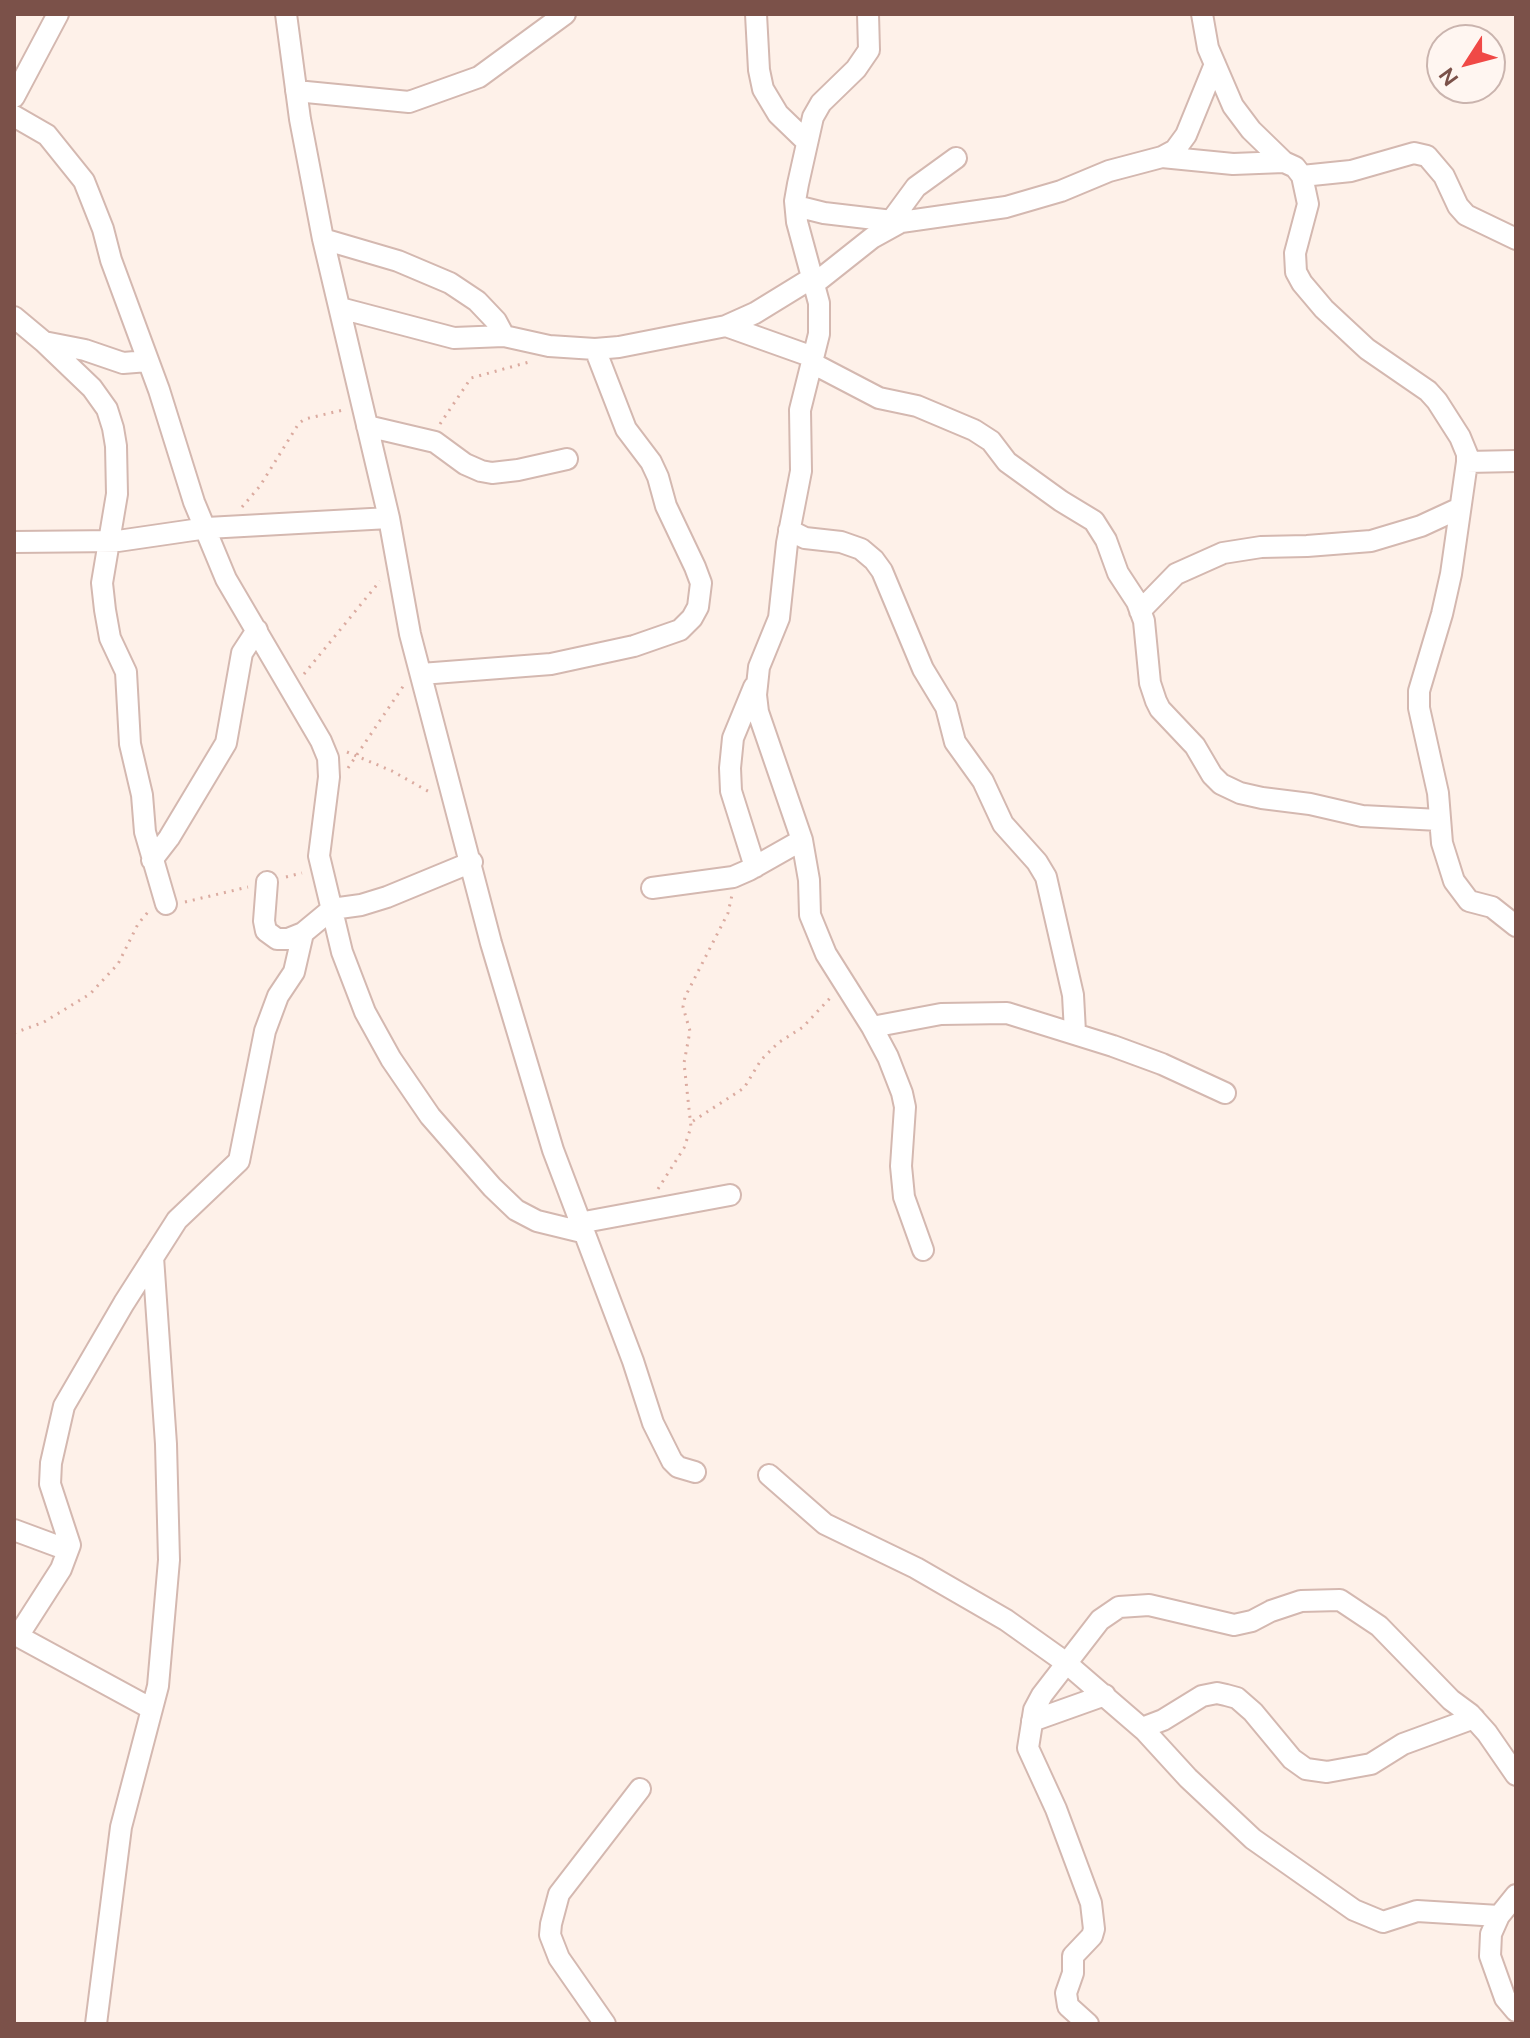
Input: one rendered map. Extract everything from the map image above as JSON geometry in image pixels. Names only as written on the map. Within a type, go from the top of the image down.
[{"type":"street","points":[[14,97],[58,14]]},
{"type":"street","points":[[286,14],[296,91],[323,239],[389,518],[419,670],[521,1047],[580,1228],[661,1440],[678,1467],[695,1472]]},
{"type":"street","points":[[296,91],[387,102],[419,100],[479,77],[565,14]]},
{"type":"street","points":[[756,14],[763,89],[778,114],[806,141]]},
{"type":"street","points":[[868,14],[869,50],[856,69],[821,103],[806,141],[796,206],[819,303],[820,325],[800,410],[801,471],[789,530],[779,618],[759,667],[758,712],[802,840],[808,870],[810,915],[826,954],[888,1057],[902,1093],[905,1107],[901,1166],[904,1197],[923,1250]]},
{"type":"street","points":[[1202,14],[1208,48],[1233,106],[1251,130],[1302,176],[1308,204],[1295,253],[1296,272],[1309,292],[1347,331],[1437,401],[1467,454],[1442,614],[1419,691],[1419,708],[1438,793],[1445,861],[1464,897],[1492,907],[1516,926]]},
{"type":"street","points":[[796,206],[824,213],[896,222],[1006,207],[1061,191],[1109,171],[1162,157],[1175,150],[1186,135],[1215,64]]},
{"type":"street","points":[[14,116],[47,135],[84,181],[103,229],[194,502],[215,528],[226,579],[320,739],[328,758],[329,777],[319,842],[321,868],[342,952],[365,1012],[391,1059],[430,1116],[492,1187],[516,1210],[537,1221],[580,1228],[646,1209],[730,1195]]},
{"type":"street","points":[[1302,176],[1351,171],[1414,153],[1427,156],[1444,176],[1458,206],[1466,215],[1516,239]]},
{"type":"street","points":[[1162,157],[1233,164],[1284,162]]},
{"type":"street","points":[[340,308],[454,338],[504,336],[556,346],[595,349],[726,326],[813,281],[896,222],[916,187],[956,158]]},
{"type":"street","points":[[323,239],[398,261],[450,283],[477,301],[496,321],[504,336]]},
{"type":"street","points":[[14,317],[79,374],[107,409],[116,446],[117,474],[102,583],[105,610],[108,631],[129,685],[130,744],[139,780],[145,832],[166,904]]},
{"type":"street","points":[[726,326],[812,360],[879,398],[917,406],[955,421],[991,441],[1007,462],[1094,521],[1140,611],[1150,683],[1156,701],[1195,746],[1221,784],[1262,798],[1310,804],[1362,816],[1439,820]]},
{"type":"street","points":[[44,342],[85,350],[123,363],[148,361]]},
{"type":"street","points":[[419,670],[551,664],[634,646],[680,630],[692,618],[698,607],[701,583],[666,506],[651,462],[626,429],[595,349]]},
{"type":"street","points":[[367,426],[428,440],[465,464],[492,473],[567,459]]},
{"type":"street","points":[[1467,462],[1516,461]]},
{"type":"street","points":[[1140,611],[1176,574],[1223,553],[1261,547],[1371,541],[1421,526],[1460,508]]},
{"type":"street","points":[[14,542],[110,541],[215,528],[389,518]]},
{"type":"street","points":[[789,530],[805,538],[841,542],[861,549],[882,571],[923,669],[946,707],[959,748],[983,781],[1003,824],[1037,862],[1046,877],[1073,995],[1075,1032]]},
{"type":"street","points":[[152,860],[220,755],[232,720],[242,653],[257,630]]},
{"type":"street","points":[[755,867],[731,791],[730,768],[733,738],[757,680]]},
{"type":"street","points":[[652,888],[733,877],[802,840]]},
{"type":"street","points":[[267,882],[266,931],[277,939],[288,939],[303,933],[332,909],[387,897],[472,862]]},
{"type":"street","points":[[152,1709],[16,1635],[61,1569],[68,1550],[67,1532],[57,1511],[50,1473],[64,1406],[153,1257],[184,1212],[239,1161],[265,1031],[278,996],[294,972],[303,933]]},
{"type":"street","points":[[872,1027],[941,1014],[1007,1013],[1075,1032],[1162,1064],[1225,1093]]},
{"type":"street","points":[[96,2024],[121,1827],[158,1686],[169,1560],[166,1444],[153,1257]]},
{"type":"street","points":[[769,1475],[825,1524],[916,1568],[1006,1620],[1065,1662],[1142,1728],[1188,1778],[1253,1839],[1354,1910],[1383,1922],[1417,1911],[1499,1916]]},
{"type":"street","points":[[14,1530],[68,1550]]},
{"type":"street","points":[[1088,2024],[1068,2006],[1066,1993],[1073,1973],[1073,1956],[1092,1936],[1094,1929],[1091,1903],[1056,1809],[1028,1748],[1032,1721],[1042,1695],[1100,1620],[1119,1607],[1149,1605],[1234,1625],[1301,1601],[1340,1600],[1379,1626],[1451,1700],[1474,1718],[1516,1775]]},
{"type":"street","points":[[1032,1721],[1105,1695]]},
{"type":"street","points":[[1142,1728],[1163,1720],[1202,1696],[1226,1695],[1237,1698],[1253,1712],[1292,1759],[1306,1769],[1327,1772],[1371,1764],[1403,1744],[1474,1718]]},
{"type":"street","points":[[605,2024],[559,1958],[550,1935],[551,1924],[559,1894],[640,1789]]},
{"type":"street","points":[[1516,1895],[1499,1916],[1491,1934],[1490,1956],[1505,1998],[1516,2011]]},
{"type":"path","points":[[428,440],[471,378],[525,364],[556,346]]},
{"type":"path","points":[[215,528],[260,486],[299,423],[362,405]]},
{"type":"path","points":[[292,690],[365,598],[397,565]]},
{"type":"path","points":[[355,755],[419,670]]},
{"type":"path","points":[[320,739],[455,803]]},
{"type":"path","points":[[14,1033],[44,1022],[90,994],[118,964],[146,913],[166,904],[197,900],[321,868]]},
{"type":"path","points":[[646,1209],[684,1148],[692,1122],[684,1063],[690,1031],[683,1007],[685,997],[728,913],[733,877]]},
{"type":"path","points":[[692,1122],[744,1088],[761,1060],[778,1043],[803,1027],[844,982]]}]
